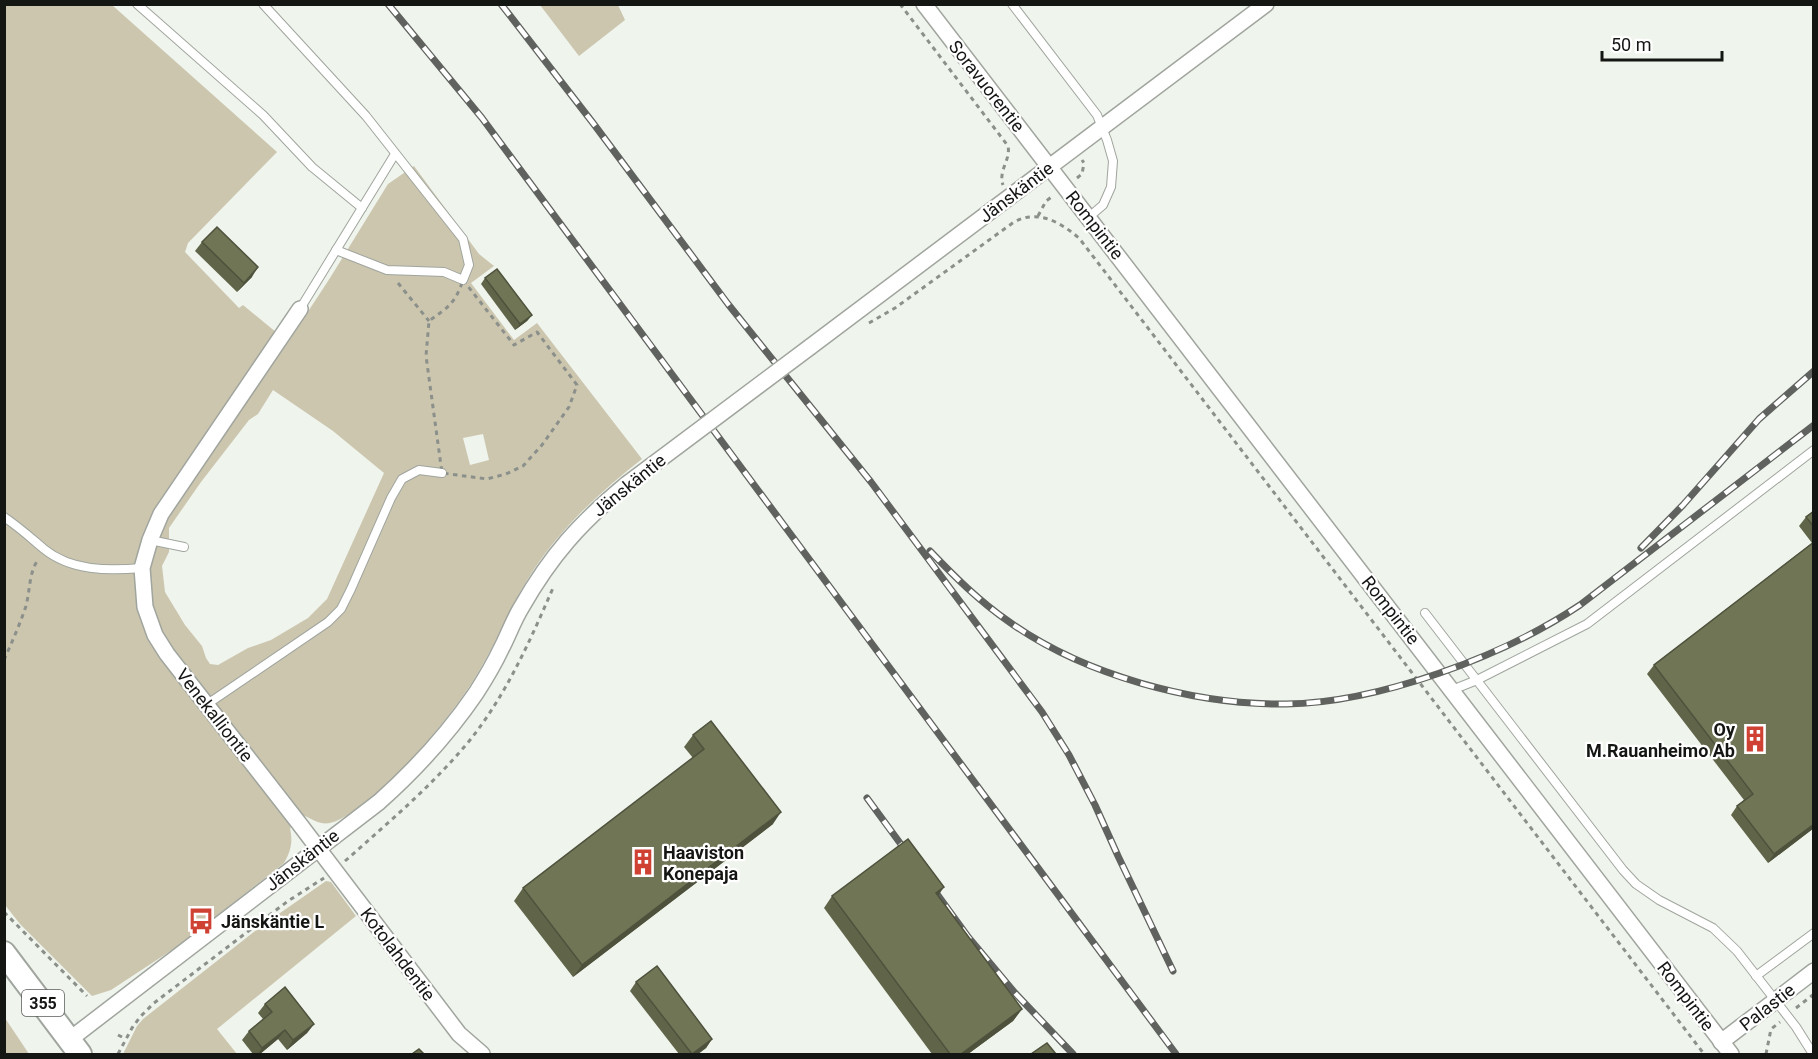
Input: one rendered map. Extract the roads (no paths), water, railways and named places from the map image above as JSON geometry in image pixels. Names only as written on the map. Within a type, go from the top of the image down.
[{"type":"main road","name":"355","points":[[4,953],[74,1047]]},
{"type":"street","name":"Soravuorentie","points":[[924,4],[1050,167]]},
{"type":"street","name":"Jänskäntie","points":[[74,1047],[403,781],[446,733],[477,691],[500,652],[519,610],[561,547],[581,525],[627,484],[1266,4]]},
{"type":"street","name":"Rompintie","points":[[1050,167],[1726,1048]]},
{"type":"street","name":"Venekalliontie","points":[[300,309],[162,514],[150,540],[142,568],[145,607],[155,635],[167,654],[318,849]]},
{"type":"street","name":"Kotolahdentie","points":[[318,849],[459,1034],[482,1054]]},
{"type":"street","name":"Palastie","points":[[1726,1048],[1776,1000],[1814,971]]},
{"type":"lane","points":[[137,4],[263,115],[312,167],[362,208]]},
{"type":"lane","points":[[263,4],[366,116],[463,239],[469,265],[463,280],[444,272],[387,270],[336,250]]},
{"type":"lane","points":[[1012,4],[1097,115],[1102,128],[1113,161],[1111,187],[1103,205],[1089,217]]},
{"type":"lane","points":[[300,309],[395,154]]},
{"type":"lane","points":[[1452,690],[1477,680],[1587,624],[1814,450]]},
{"type":"lane","points":[[206,705],[328,622],[341,609],[391,498],[402,479],[419,470],[442,472]]},
{"type":"lane","points":[[4,517],[20,527],[45,550],[64,561],[97,570],[142,568]]},
{"type":"lane","points":[[150,540],[184,547]]},
{"type":"lane","points":[[1425,613],[1623,870],[1636,884],[1659,900],[1713,928],[1737,951],[1796,1027],[1813,1054]]},
{"type":"lane","points":[[1756,976],[1814,933]]},
{"type":"railway","points":[[388,4],[482,118],[1176,1054]]},
{"type":"railway","points":[[501,4],[728,304],[871,482],[1042,712],[1069,755],[1095,805],[1173,971]]},
{"type":"railway","points":[[1641,548],[1683,505],[1759,419],[1814,371]]},
{"type":"railway","points":[[930,551],[977,597],[1008,621],[1070,657],[1105,671],[1141,683],[1214,699],[1286,704],[1322,702],[1399,686],[1439,673],[1515,642],[1549,624],[1580,605],[1814,425]]},
{"type":"railway","points":[[867,798],[911,858]]},
{"type":"railway","points":[[929,883],[969,938],[1015,993],[1073,1054]]},
{"type":"place","name":"Oy M.Rauanheimo Ab","points":[[1755,739]]},
{"type":"place","name":"Haaviston Konepaja","points":[[643,862]]},
{"type":"place","name":"Jänskäntie L","points":[[201,921]]}]
